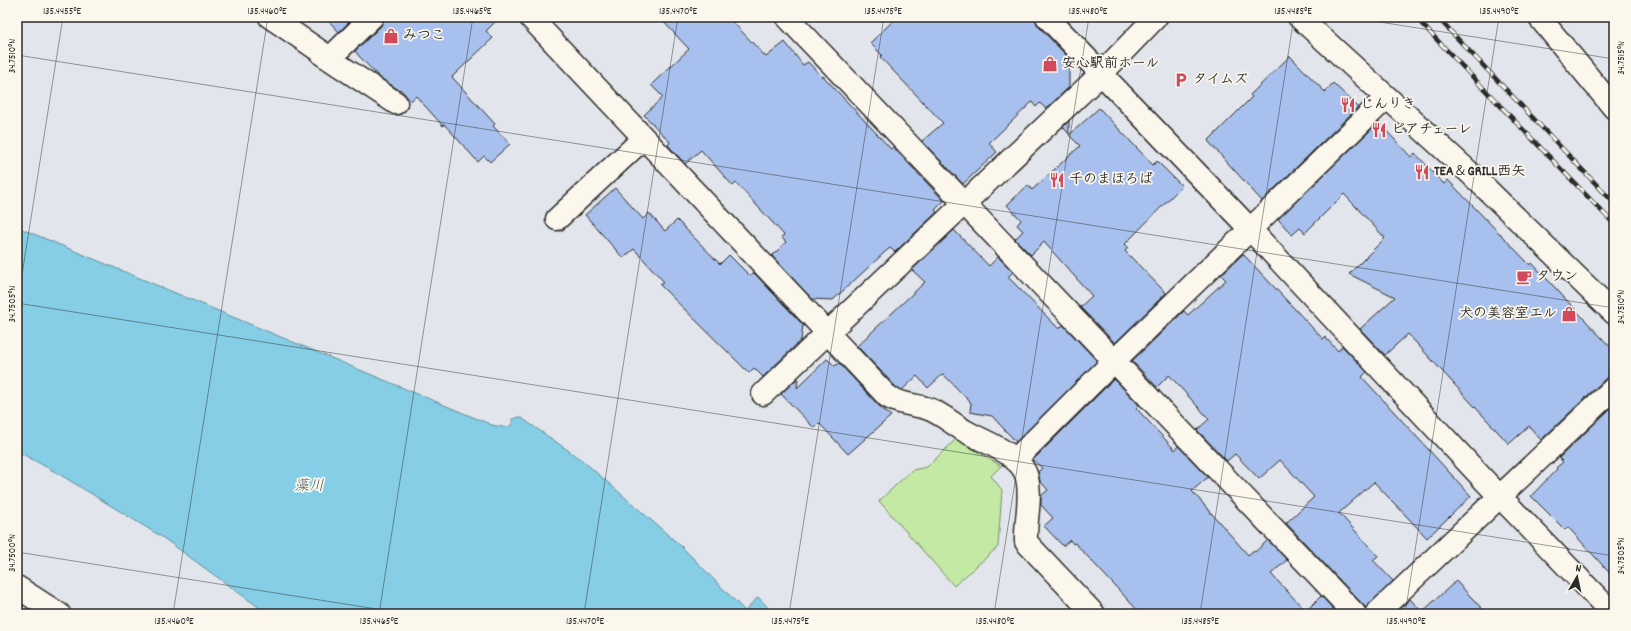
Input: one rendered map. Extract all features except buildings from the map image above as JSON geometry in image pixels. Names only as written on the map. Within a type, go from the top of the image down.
[{"type":"street","points":[[270,17],[322,54],[396,103]]},
{"type":"street","points":[[322,54],[330,58],[372,17]]},
{"type":"street","points":[[530,17],[888,397],[895,401],[929,409],[966,432],[1003,450],[1015,460],[1023,469],[1027,477],[1028,503],[1026,542],[1094,614]]},
{"type":"street","points":[[787,17],[1354,614]]},
{"type":"street","points":[[1047,17],[1251,230],[1500,497],[1613,614]]},
{"type":"street","points":[[763,394],[1101,74],[1156,17]]},
{"type":"street","points":[[1299,17],[1522,222],[1614,313]]},
{"type":"street","points":[[1539,17],[1614,108]]},
{"type":"street","points":[[1015,460],[1114,361],[1387,97]]},
{"type":"street","points":[[557,220],[644,138]]},
{"type":"street","points":[[1376,614],[1614,388]]},
{"type":"street","points":[[17,587],[59,614]]},
{"type":"green space","points":[[956,439],[1001,466],[991,476],[1002,490],[998,547],[954,586],[879,501],[912,470],[927,467]]},
{"type":"water","name":"藻川","points":[[17,227],[492,425],[507,428],[512,424],[512,419],[520,417],[582,460],[682,547],[745,611],[758,597],[774,614],[268,614],[162,537],[59,474],[17,451]]},
{"type":"railway","points":[[1415,17],[1614,224]]},
{"type":"railway","points":[[1437,17],[1614,203]]},
{"type":"place","name":"みつこ","points":[[391,36]]},
{"type":"place","name":"安心駅前ホール","points":[[1050,64]]},
{"type":"place","name":"タイムズ","points":[[1181,80]]},
{"type":"place","name":"じんりき","points":[[1348,105]]},
{"type":"place","name":"ピアチェーレ","points":[[1379,130]]},
{"type":"place","name":"TEA＆GRILL西矢","points":[[1422,172]]},
{"type":"place","name":"千のまほろば","points":[[1057,180]]},
{"type":"place","name":"タウン","points":[[1524,277]]},
{"type":"place","name":"犬の美容室エル","points":[[1569,314]]}]
